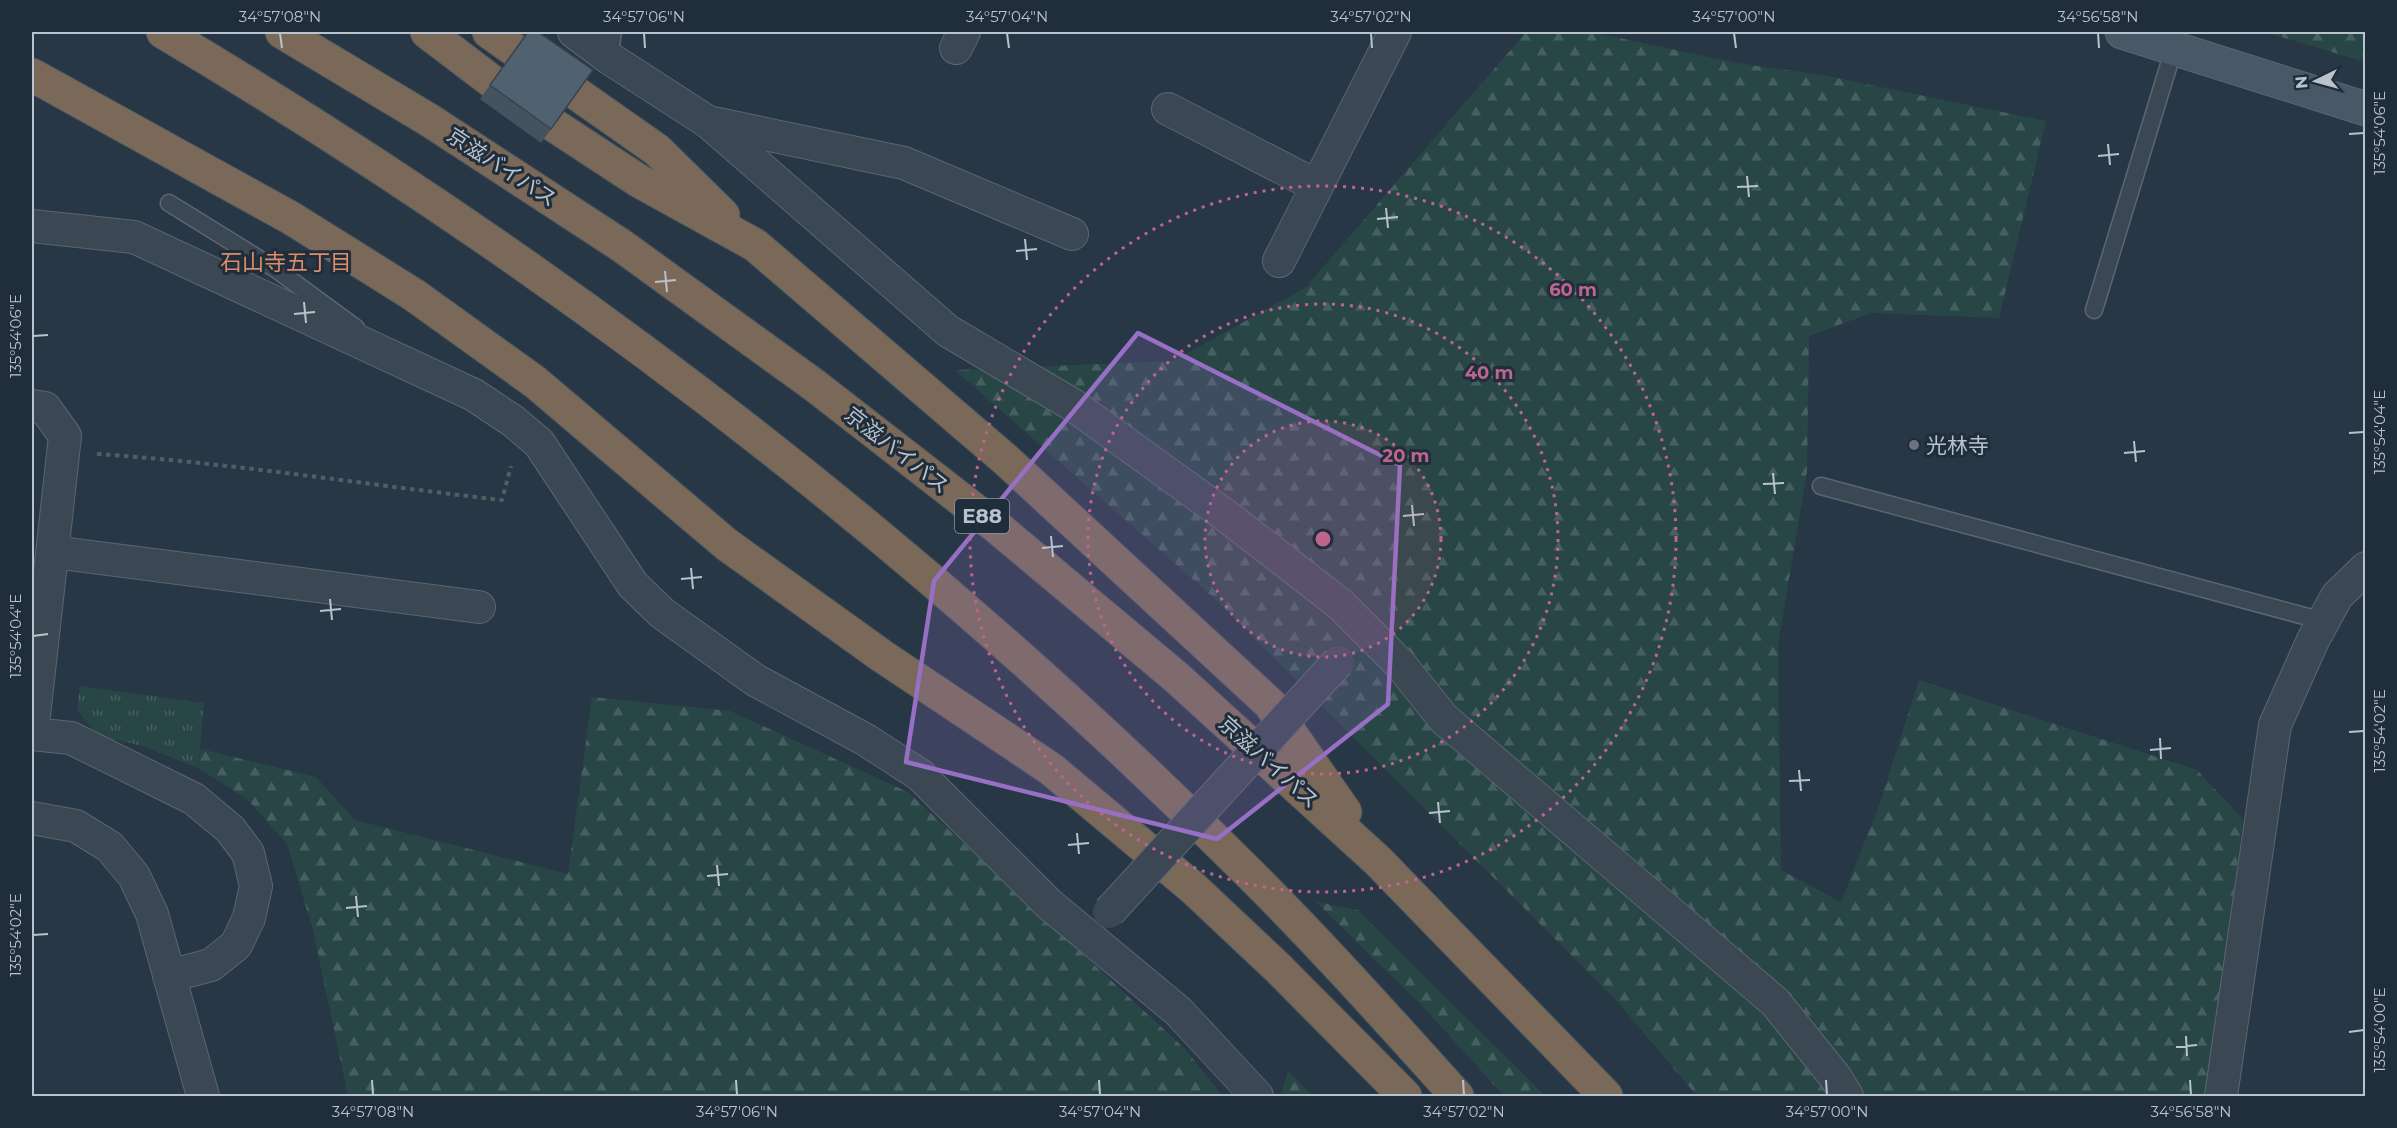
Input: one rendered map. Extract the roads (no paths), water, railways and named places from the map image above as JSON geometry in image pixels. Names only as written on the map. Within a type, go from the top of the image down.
[{"type":"highway","points":[[164,32],[411,186],[532,269],[825,490],[1003,641],[1256,880],[1457,1096]]},
{"type":"highway","name":"京滋バイパス","points":[[282,32],[429,120],[622,246],[814,385],[998,528],[1158,662],[1378,861],[1606,1096]]},
{"type":"highway","points":[[427,32],[523,105],[639,182],[754,245]]},
{"type":"highway","points":[[489,32],[657,150],[754,245],[1006,460],[1270,704],[1378,861]]},
{"type":"highway","points":[[32,75],[291,218],[414,295],[535,382],[726,544],[882,656],[1060,777],[1193,888],[1278,968],[1405,1096]]},
{"type":"main road","points":[[2122,32],[2366,109]]},
{"type":"street","points":[[574,32],[611,45],[708,122],[948,331],[1073,405],[1225,515],[1340,604],[1400,664],[1444,719],[1775,1002],[1836,1078],[1847,1096]]},
{"type":"street","points":[[1279,261],[1315,185],[1395,32]]},
{"type":"street","points":[[1168,109],[1315,185]]},
{"type":"street","points":[[708,122],[904,163],[1071,234]]},
{"type":"street","points":[[32,226],[134,237],[474,395],[539,443],[633,585],[662,613],[755,680],[866,740],[920,775],[1049,904],[1178,1011],[1257,1096]]},
{"type":"street","points":[[32,406],[45,408],[65,436],[32,734],[71,738],[194,799],[230,829],[248,853],[256,886],[249,918],[236,945],[211,964],[169,976]]},
{"type":"street","points":[[53,552],[479,607]]},
{"type":"street","points":[[2221,1096],[2275,725],[2337,596],[2366,568]]},
{"type":"street","points":[[1087,937],[1367,631]]},
{"type":"street","points":[[32,818],[76,826],[110,847],[135,876],[152,914],[203,1096]]},
{"type":"lane","points":[[2094,310],[2174,48]]},
{"type":"lane","points":[[169,203],[277,270],[406,363]]},
{"type":"lane","points":[[1821,486],[2323,621]]},
{"type":"place","name":"光林寺","points":[[1914,445]]},
{"type":"district","name":"石山寺五丁目","points":[[286,262]]}]
